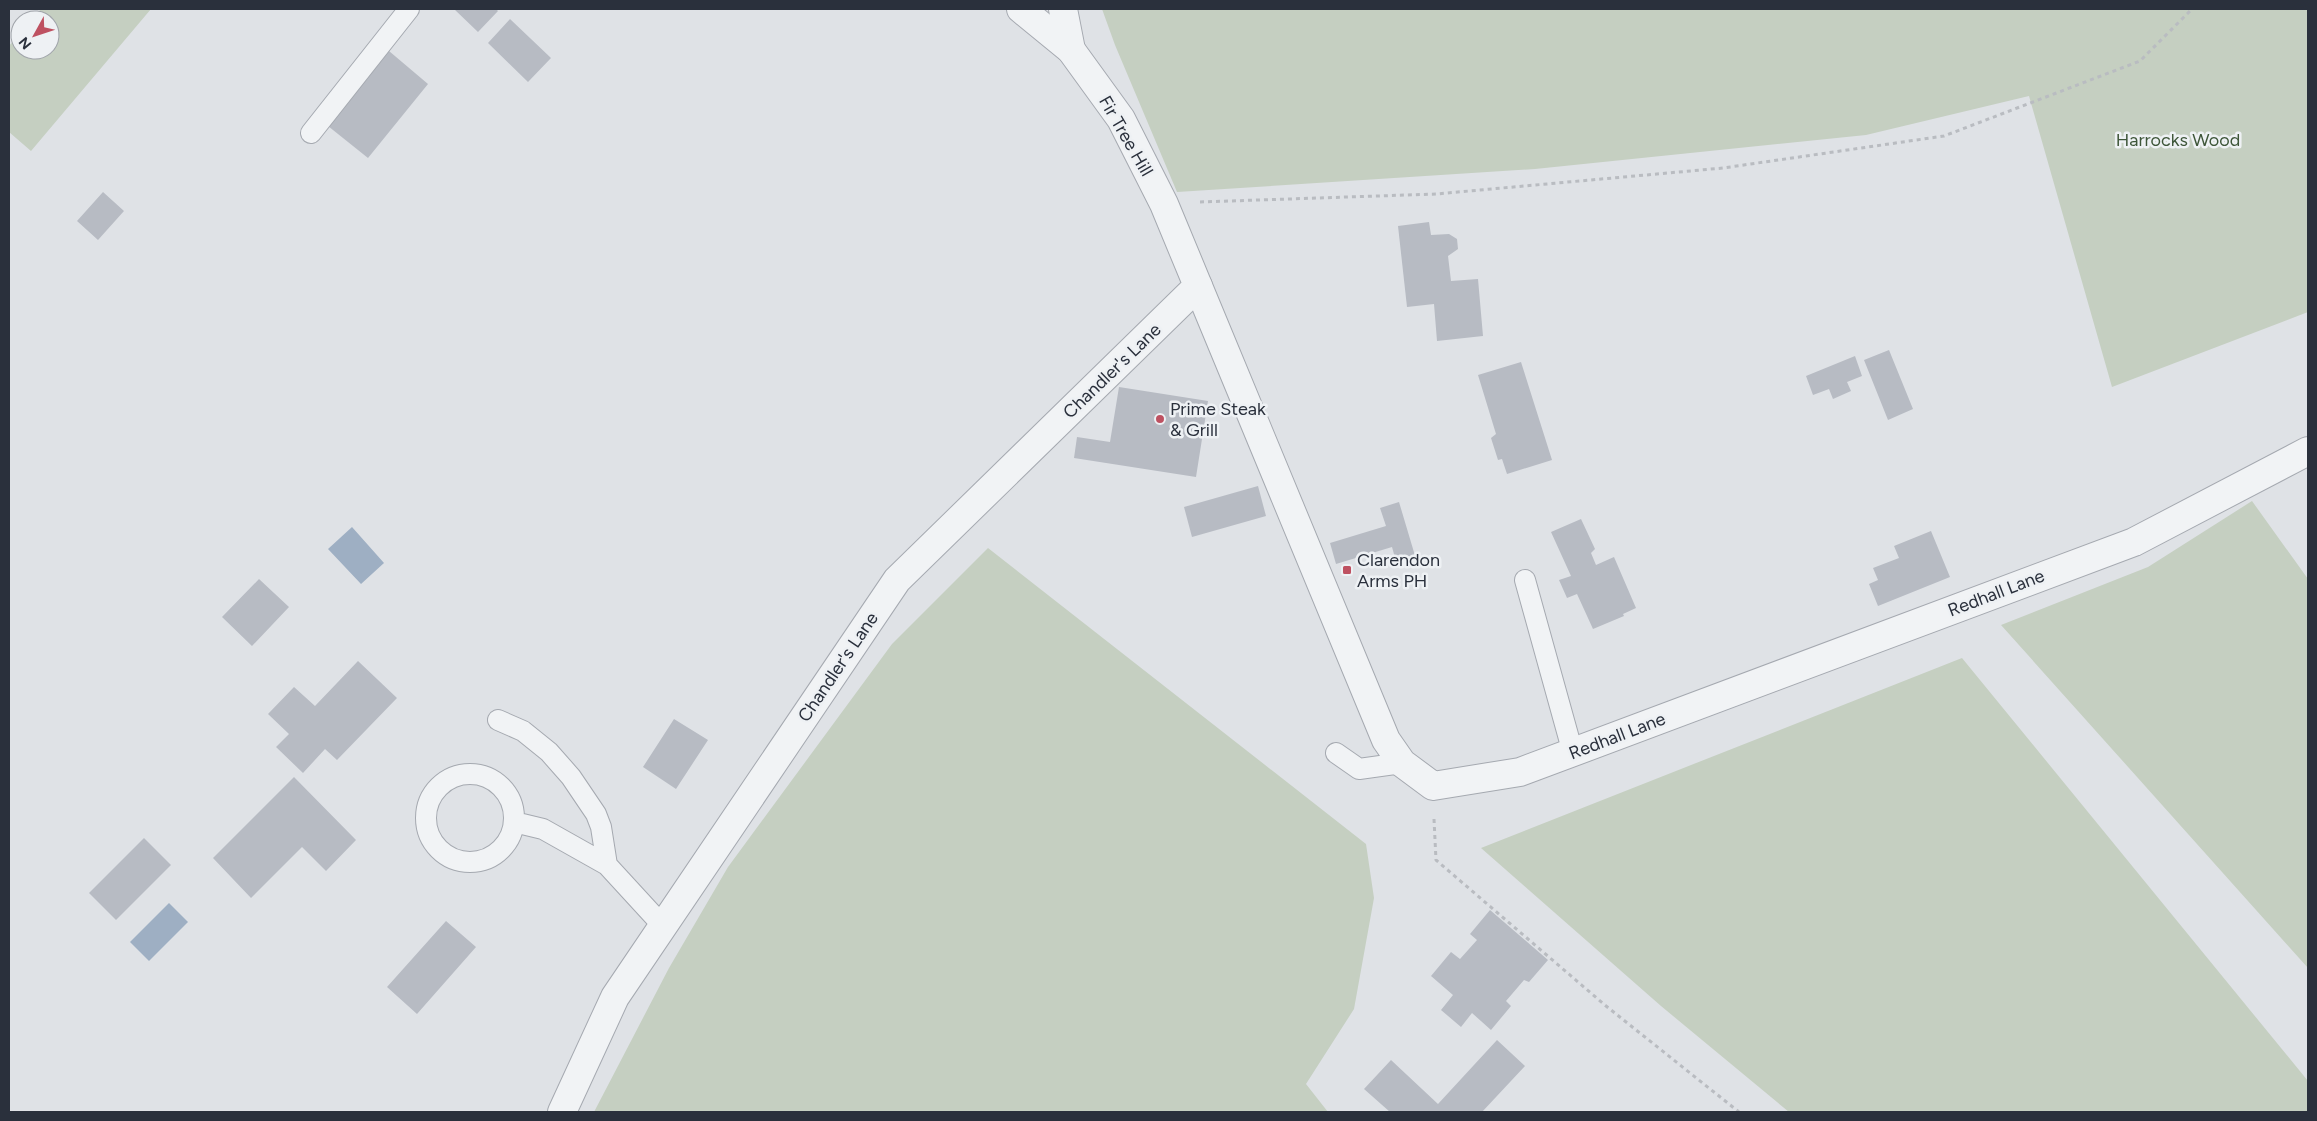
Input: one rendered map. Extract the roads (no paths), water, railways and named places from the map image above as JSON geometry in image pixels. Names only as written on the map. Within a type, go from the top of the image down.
[{"type":"street","name":"Fir Tree Hill","points":[[1021,9],[1071,50],[1121,120],[1164,204],[1198,286]]},
{"type":"street","points":[[1063,9],[1071,50]]},
{"type":"street","points":[[1198,286],[1386,740],[1402,764]]},
{"type":"street","name":"Chandler's Lane","points":[[562,1112],[615,997],[897,580],[1198,286]]},
{"type":"street","name":"Redhall Lane","points":[[1402,764],[1433,786],[1520,772],[2134,542],[2308,451]]},
{"type":"lane","points":[[311,133],[409,9]]},
{"type":"lane","points":[[1525,580],[1573,753]]},
{"type":"lane","points":[[498,720],[523,731],[549,752],[571,777],[596,814],[601,827],[607,866]]},
{"type":"lane","points":[[1336,753],[1359,769],[1402,764]]},
{"type":"lane","points":[[471,773],[485,776],[498,783],[508,794],[513,808],[514,822],[511,836],[497,853],[477,862],[462,862],[448,857],[437,847],[429,835],[426,821],[427,806],[433,793],[443,782],[456,775],[471,773]]},
{"type":"lane","points":[[514,822],[543,829],[607,866],[663,926]]},
{"type":"water","points":[[352,527],[384,563],[361,584],[328,549]]},
{"type":"water","points":[[169,903],[188,922],[149,961],[130,942]]},
{"type":"place","name":"Prime Steak & Grill","points":[[1160,419]]},
{"type":"place","name":"Clarendon Arms PH","points":[[1347,570]]},
{"type":"park label","name":"Harrocks Wood","points":[[2178,140]]}]
